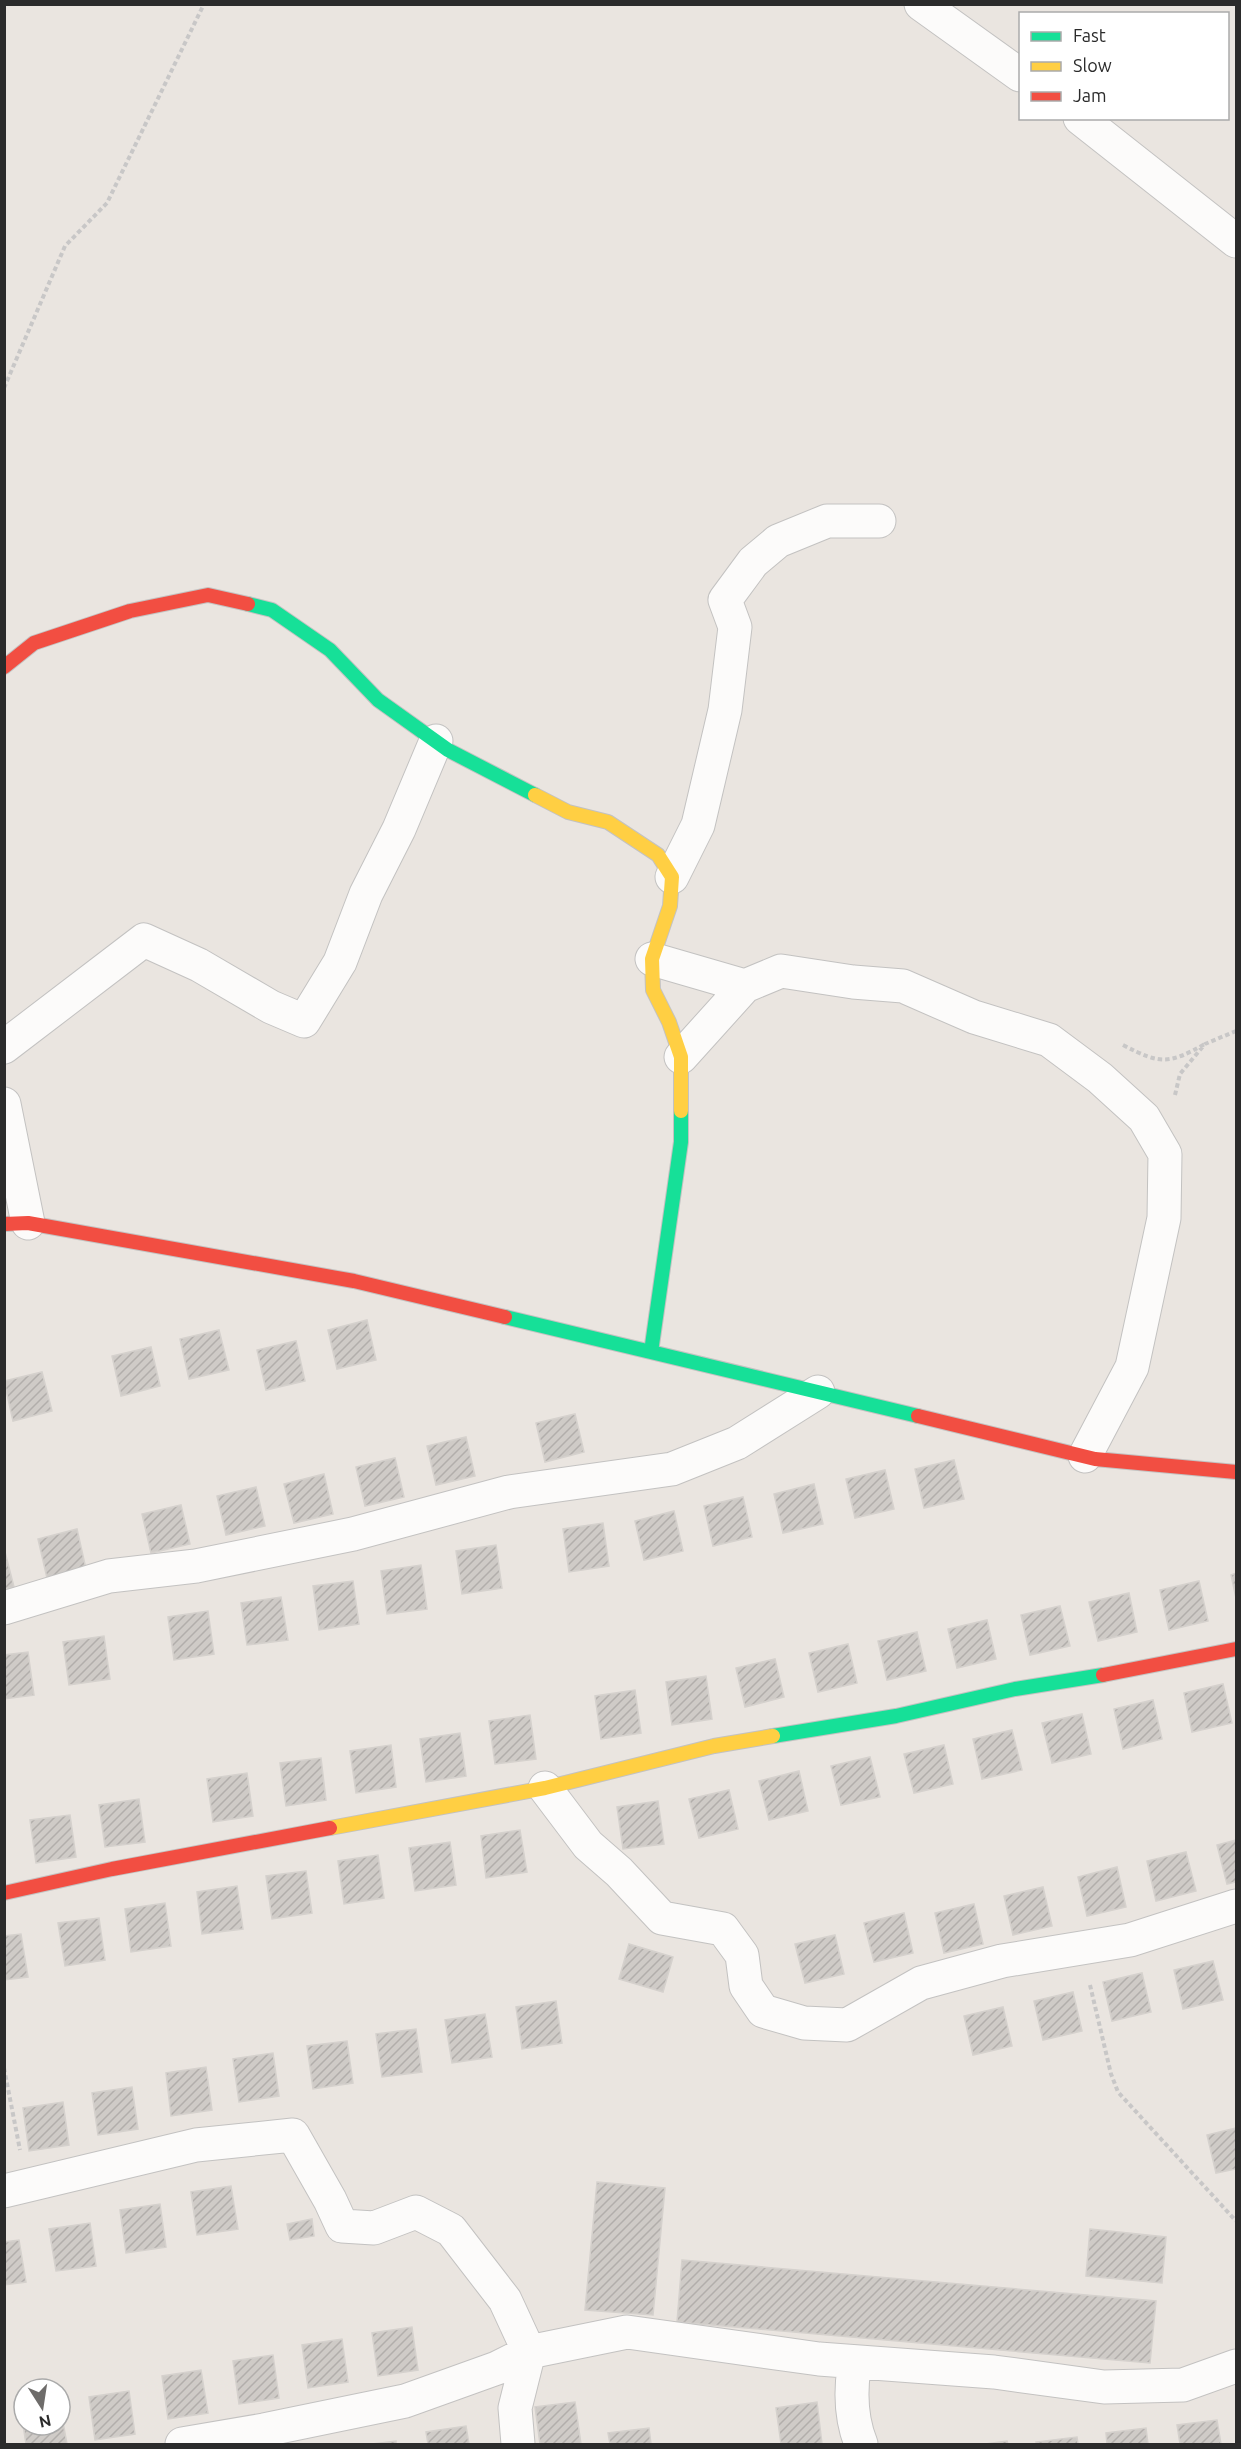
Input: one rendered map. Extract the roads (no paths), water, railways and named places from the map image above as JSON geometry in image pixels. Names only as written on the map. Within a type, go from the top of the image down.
[{"type":"street","points":[[921,4],[1019,74]]},
{"type":"street","points":[[1083,120],[1236,241]]},
{"type":"street","points":[[651,1352],[681,1142],[681,1056],[669,1022],[653,990],[652,959],[670,906],[672,877],[698,825],[724,710],[735,627],[725,600],[753,562],[777,540],[827,521],[879,521]]},
{"type":"street","points":[[4,667],[34,643],[130,611],[208,596],[272,610],[330,650],[378,700],[436,741],[568,812],[608,822],[658,855],[672,877]]},
{"type":"street","points":[[4,1047],[144,940],[199,965],[271,1007],[304,1021],[340,962],[366,894],[399,830],[436,741]]},
{"type":"street","points":[[652,959],[745,986]]},
{"type":"street","points":[[681,1056],[745,986],[781,971],[853,982],[903,986],[974,1017],[1049,1040],[1100,1078],[1144,1118],[1165,1154],[1164,1218],[1132,1367],[1085,1456]]},
{"type":"street","points":[[4,1104],[16,1223],[354,1281],[1085,1456],[1236,1472]]},
{"type":"street","points":[[4,1608],[109,1576],[196,1566],[353,1534],[509,1492],[672,1469],[737,1443],[818,1392]]},
{"type":"street","points":[[4,1893],[123,1867],[545,1788],[714,1746],[896,1716],[1015,1689],[1157,1666],[1236,1649]]},
{"type":"street","points":[[545,1788],[588,1845],[620,1872],[662,1918],[723,1929],[742,1955],[747,1986],[763,2011],[804,2023],[847,2025],[921,1983],[1002,1961],[1130,1940],[1236,1906]]},
{"type":"street","points":[[18,2188],[196,2145],[293,2135],[342,2226],[374,2228],[416,2212],[451,2230],[505,2300],[529,2352],[515,2408],[518,2445]]},
{"type":"street","points":[[182,2445],[405,2401],[497,2368],[529,2352],[627,2332],[819,2359],[994,2372],[1104,2387],[1183,2385],[1236,2366]]},
{"type":"street","points":[[854,2367],[850,2392],[854,2427],[861,2445]]}]
